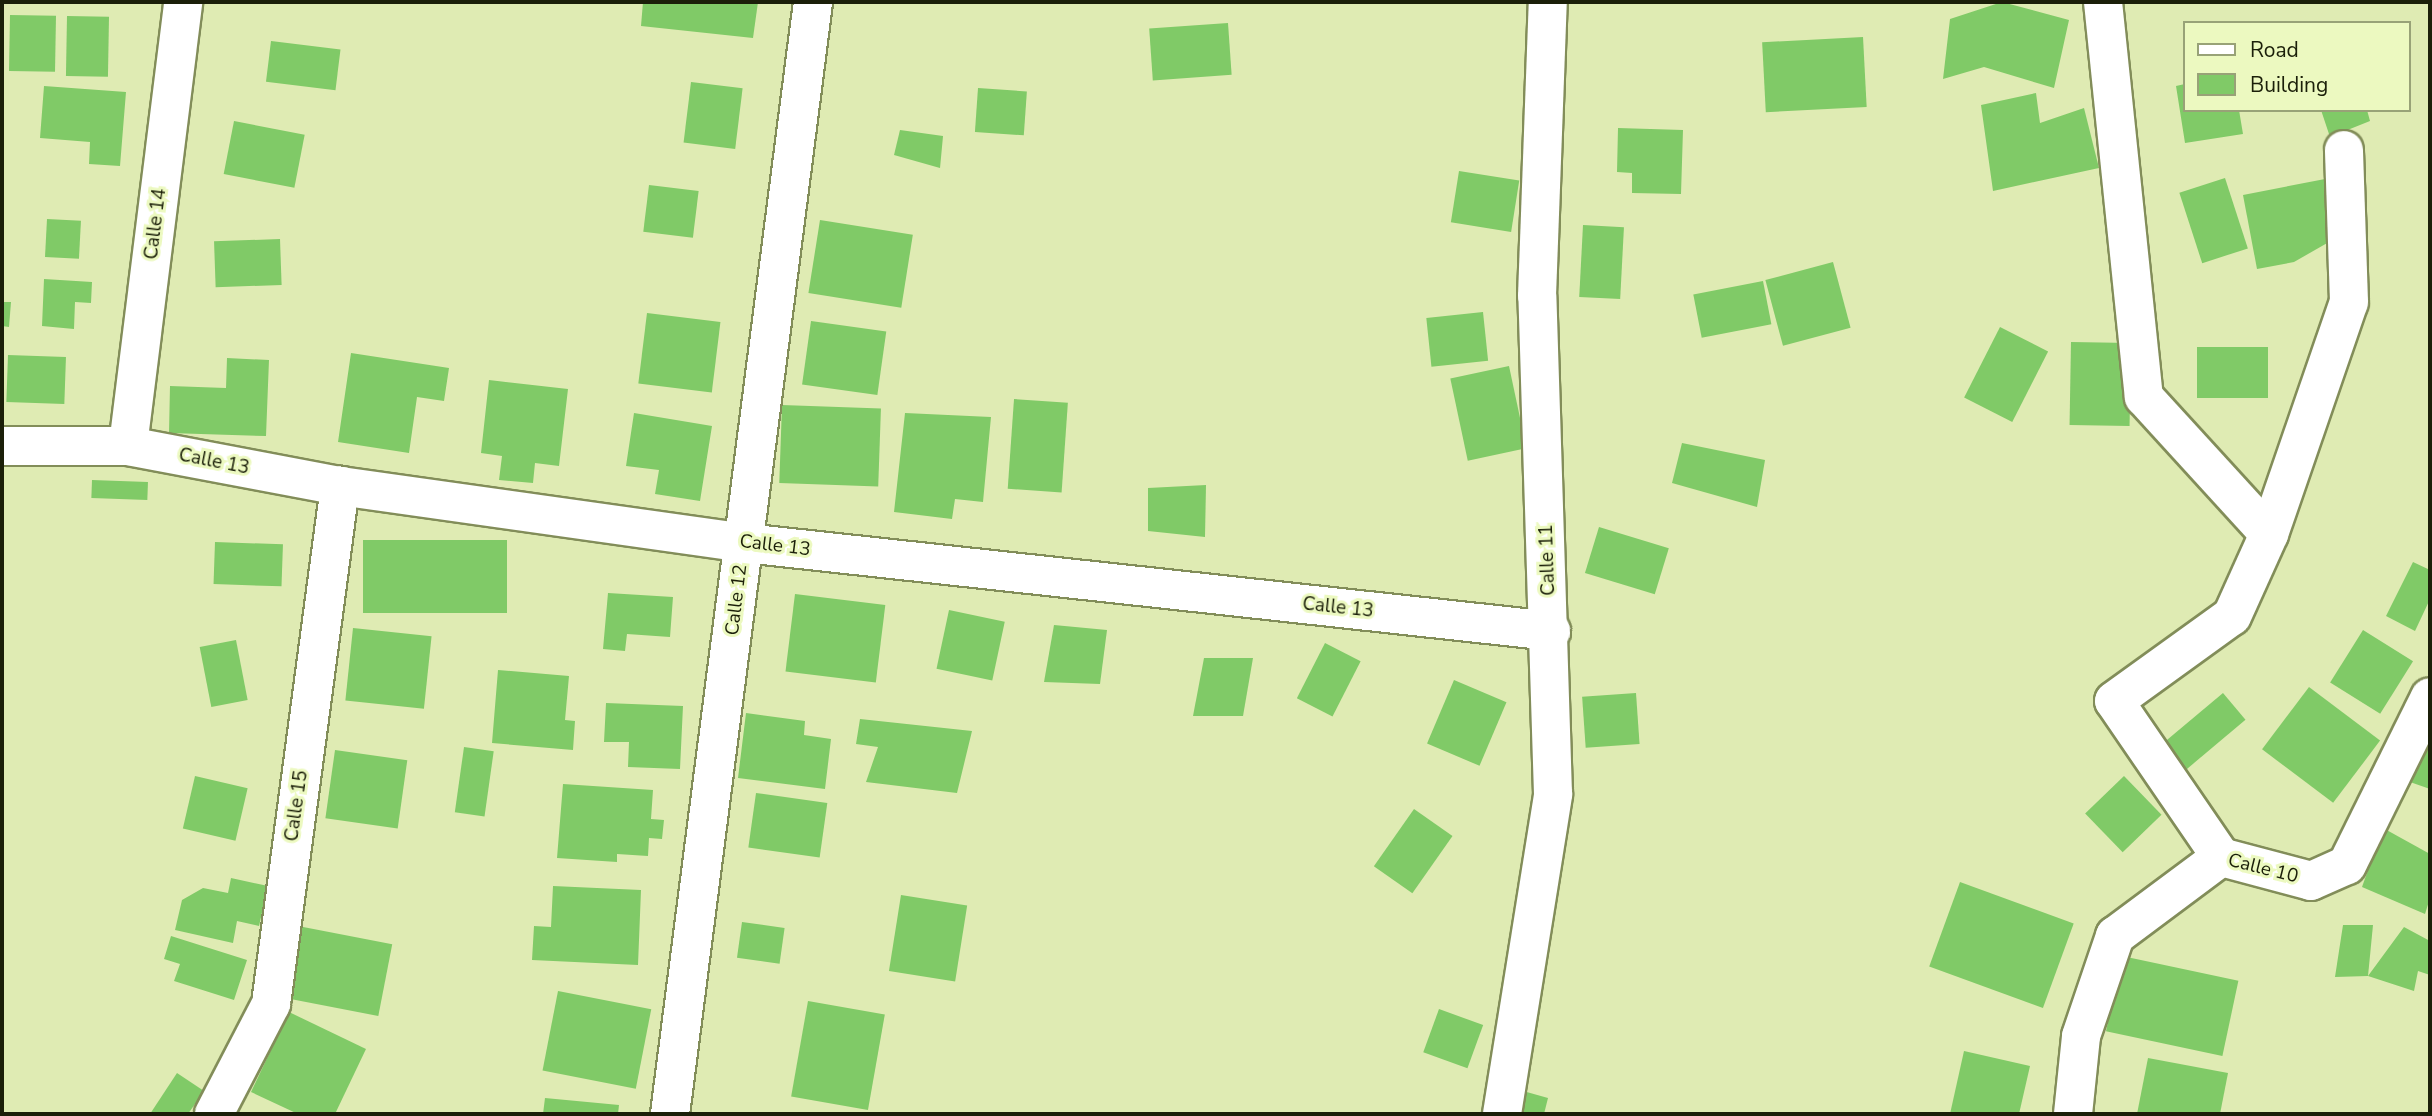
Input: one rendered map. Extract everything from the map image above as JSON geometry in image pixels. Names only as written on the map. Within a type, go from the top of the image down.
[{"type":"street","name":"Calle 14","points":[[128,446],[183,2]]},
{"type":"street","name":"Calle 12","points":[[670,1114],[813,2]]},
{"type":"street","name":"Calle 11","points":[[1502,1114],[1553,794],[1551,631],[1536,296],[1548,2]]},
{"type":"street","points":[[2103,2],[2144,397],[2269,534]]},
{"type":"street","points":[[2221,857],[2114,702],[2232,616],[2269,534],[2349,302],[2344,150]]},
{"type":"street","name":"Calle 13","points":[[2,446],[128,446],[340,486],[745,543],[1551,631]]},
{"type":"street","name":"Calle 15","points":[[214,1114],[271,1004],[340,486]]},
{"type":"street","name":"Calle 10","points":[[2073,1114],[2081,1036],[2115,936],[2221,857],[2311,881],[2347,865],[2430,697]]},
{"type":"building","points":[[643,2],[758,2],[753,38],[641,26]]},
{"type":"building","points":[[2002,2],[2069,20],[2054,88],[1984,67],[1943,79],[1950,19]]},
{"type":"building","points":[[10,15],[56,16],[55,72],[9,71]]},
{"type":"building","points":[[67,16],[109,17],[108,77],[66,76]]},
{"type":"building","points":[[1228,23],[1232,75],[1153,80],[1149,29]]},
{"type":"building","points":[[1863,37],[1867,107],[1766,112],[1762,42]]},
{"type":"building","points":[[271,41],[340,50],[335,90],[266,82]]},
{"type":"building","points":[[691,82],[743,88],[735,149],[684,143]]},
{"type":"building","points":[[2184,84],[2184,112],[2239,112],[2243,134],[2185,143],[2176,86]]},
{"type":"building","points":[[44,86],[126,92],[120,166],[89,164],[90,142],[40,138]]},
{"type":"building","points":[[978,88],[1027,91],[1024,135],[975,132]]},
{"type":"building","points":[[2036,93],[2040,123],[2084,108],[2099,168],[1993,191],[1981,105]]},
{"type":"building","points":[[2322,112],[2368,112],[2370,121],[2330,137]]},
{"type":"building","points":[[234,121],[305,135],[294,188],[224,174]]},
{"type":"building","points":[[1618,128],[1683,130],[1681,194],[1632,193],[1632,173],[1617,172]]},
{"type":"building","points":[[900,130],[943,136],[940,168],[894,155]]},
{"type":"building","points":[[1459,171],[1519,181],[1511,232],[1451,222]]},
{"type":"building","points":[[2225,178],[2248,248],[2202,263],[2179,193]]},
{"type":"building","points":[[2325,179],[2336,238],[2294,262],[2257,269],[2243,195]]},
{"type":"building","points":[[649,185],[699,191],[693,238],[643,232]]},
{"type":"building","points":[[47,219],[81,221],[79,259],[45,257]]},
{"type":"building","points":[[820,220],[913,235],[901,308],[808,293]]},
{"type":"building","points":[[1583,225],[1624,227],[1620,299],[1579,297]]},
{"type":"building","points":[[280,239],[282,285],[216,287],[214,241]]},
{"type":"building","points":[[1833,262],[1851,328],[1783,346],[1765,280]]},
{"type":"building","points":[[44,279],[92,282],[91,303],[75,302],[74,329],[42,326]]},
{"type":"building","points":[[1763,281],[1771,324],[1702,338],[1693,295]]},
{"type":"building","points":[[2,302],[11,302],[9,327],[2,326]]},
{"type":"building","points":[[1483,312],[1488,361],[1431,367],[1426,318]]},
{"type":"building","points":[[647,313],[720,322],[712,392],[638,383]]},
{"type":"building","points":[[811,321],[886,332],[877,395],[802,384]]},
{"type":"building","points":[[2000,327],[2048,352],[2012,422],[1964,397]]},
{"type":"building","points":[[2071,342],[2131,343],[2130,426],[2070,425]]},
{"type":"building","points":[[2197,347],[2268,347],[2268,398],[2197,398]]},
{"type":"building","points":[[351,353],[449,368],[444,401],[417,397],[409,453],[338,442]]},
{"type":"building","points":[[8,355],[66,357],[64,404],[6,402]]},
{"type":"building","points":[[227,358],[269,360],[266,436],[169,433],[170,386],[226,388]]},
{"type":"building","points":[[1509,366],[1526,448],[1468,461],[1450,378]]},
{"type":"building","points":[[489,380],[568,389],[559,466],[535,463],[533,483],[499,480],[502,456],[481,453]]},
{"type":"building","points":[[1014,399],[1068,403],[1062,493],[1008,489]]},
{"type":"building","points":[[782,405],[881,408],[878,486],[779,483]]},
{"type":"building","points":[[634,413],[712,426],[700,501],[655,494],[659,470],[626,466]]},
{"type":"building","points":[[905,413],[991,417],[983,502],[955,499],[952,519],[894,512]]},
{"type":"building","points":[[1682,443],[1765,460],[1757,507],[1672,483]]},
{"type":"building","points":[[92,480],[148,482],[147,500],[91,498]]},
{"type":"building","points":[[1206,485],[1205,537],[1148,531],[1148,488]]},
{"type":"building","points":[[1599,527],[1669,548],[1655,594],[1585,573]]},
{"type":"building","points":[[363,540],[507,540],[507,613],[363,613]]},
{"type":"building","points":[[215,542],[283,544],[281,586],[214,584]]},
{"type":"building","points":[[2413,562],[2430,570],[2430,599],[2415,631],[2386,616]]},
{"type":"building","points":[[608,593],[673,597],[670,637],[627,634],[625,651],[603,649]]},
{"type":"building","points":[[795,594],[885,605],[876,683],[785,671]]},
{"type":"building","points":[[949,610],[1005,622],[992,681],[937,669]]},
{"type":"building","points":[[1054,625],[1107,630],[1100,684],[1044,682]]},
{"type":"building","points":[[353,628],[432,636],[424,709],[345,701]]},
{"type":"building","points":[[2363,630],[2413,661],[2380,714],[2330,683]]},
{"type":"building","points":[[236,640],[248,700],[211,707],[200,647]]},
{"type":"building","points":[[1325,643],[1361,661],[1332,716],[1297,698]]},
{"type":"building","points":[[1204,658],[1253,658],[1243,716],[1193,716]]},
{"type":"building","points":[[498,670],[569,676],[565,720],[575,721],[573,750],[492,743]]},
{"type":"building","points":[[1454,680],[1506,702],[1480,766],[1427,744]]},
{"type":"building","points":[[2309,687],[2380,741],[2333,803],[2262,749]]},
{"type":"building","points":[[1636,693],[1640,744],[1586,748],[1582,697]]},
{"type":"building","points":[[2223,693],[2245,720],[2183,772],[2161,745]]},
{"type":"building","points":[[606,703],[683,706],[680,769],[628,767],[629,742],[604,742]]},
{"type":"building","points":[[746,713],[805,721],[804,735],[831,739],[825,789],[738,778]]},
{"type":"building","points":[[860,719],[972,731],[957,793],[866,782],[878,747],[856,744]]},
{"type":"building","points":[[464,747],[494,751],[485,817],[455,812]]},
{"type":"building","points":[[2422,748],[2430,751],[2430,789],[2410,782]]},
{"type":"building","points":[[335,750],[407,760],[398,828],[325,818]]},
{"type":"building","points":[[195,776],[248,788],[235,841],[183,829]]},
{"type":"building","points":[[2124,776],[2162,815],[2123,852],[2085,814]]},
{"type":"building","points":[[563,784],[653,790],[651,819],[664,820],[662,839],[649,838],[648,856],[617,854],[617,862],[557,858]]},
{"type":"building","points":[[756,793],[827,803],[820,857],[748,847]]},
{"type":"building","points":[[1414,809],[1453,836],[1412,893],[1374,866]]},
{"type":"building","points":[[2383,828],[2430,854],[2430,898],[2425,914],[2362,887]]},
{"type":"building","points":[[231,878],[268,886],[259,926],[237,921],[233,943],[175,930],[182,900],[203,888],[228,893]]},
{"type":"building","points":[[1960,882],[2074,923],[2043,1008],[1929,967]]},
{"type":"building","points":[[553,886],[641,890],[638,965],[532,960],[534,926],[551,927]]},
{"type":"building","points":[[901,895],[967,905],[955,982],[889,971]]},
{"type":"building","points":[[742,922],[785,928],[780,964],[737,958]]},
{"type":"building","points":[[2343,925],[2373,925],[2368,976],[2335,977]]},
{"type":"building","points":[[298,926],[392,944],[378,1016],[284,998]]},
{"type":"building","points":[[2404,927],[2430,941],[2430,975],[2418,971],[2414,991],[2368,976]]},
{"type":"building","points":[[171,936],[247,960],[234,1000],[174,981],[180,964],[164,959]]},
{"type":"building","points":[[2122,956],[2238,981],[2222,1056],[2106,1031]]},
{"type":"building","points":[[558,991],[651,1009],[636,1089],[543,1071]]},
{"type":"building","points":[[808,1001],[885,1015],[868,1110],[791,1097]]},
{"type":"building","points":[[1439,1009],[1483,1025],[1467,1068],[1423,1052]]},
{"type":"building","points":[[289,1012],[366,1049],[335,1114],[298,1114],[251,1092]]},
{"type":"building","points":[[1964,1051],[2030,1066],[2019,1114],[1950,1114]]},
{"type":"building","points":[[2148,1058],[2228,1073],[2220,1114],[2137,1114]]},
{"type":"building","points":[[177,1073],[204,1091],[188,1114],[150,1114]]},
{"type":"building","points":[[1523,1091],[1548,1098],[1544,1114],[1516,1114]]},
{"type":"building","points":[[545,1098],[619,1105],[618,1114],[543,1114]]}]
